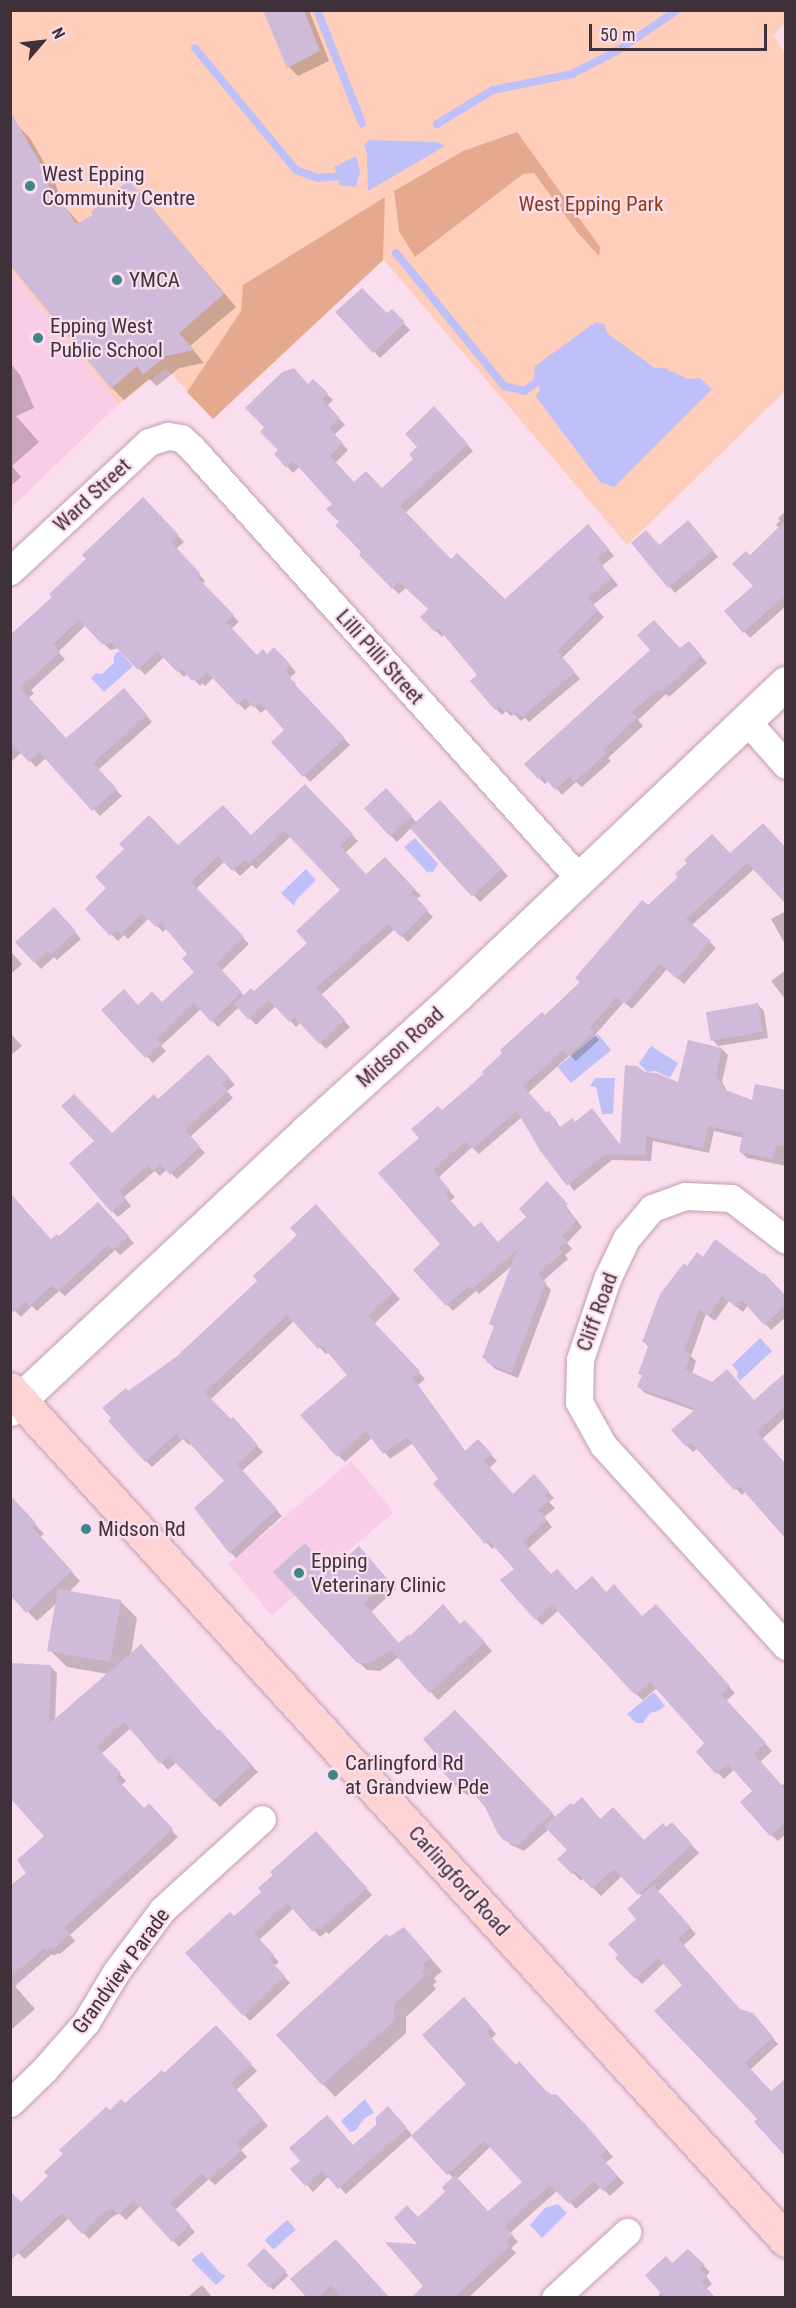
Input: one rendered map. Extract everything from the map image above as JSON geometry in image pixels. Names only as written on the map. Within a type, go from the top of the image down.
[{"type":"main road","name":"Carlingford Road","points":[[14,1399],[786,2240]]},
{"type":"street","name":"Ward Street","points":[[10,571],[149,442],[168,436],[181,438]]},
{"type":"street","name":"Lilli Pilli Street","points":[[181,438],[200,456],[578,877]]},
{"type":"street","name":"Midson Road","points":[[14,1399],[458,994],[578,877],[786,683]]},
{"type":"street","points":[[746,720],[786,765]]},
{"type":"street","name":"Cliff Road","points":[[786,1240],[731,1198],[685,1196],[652,1208],[626,1239],[607,1279],[580,1359],[579,1391],[579,1402],[603,1445],[786,1646]]},
{"type":"street","name":"Grandview Parade","points":[[10,2103],[44,2070],[86,2022],[116,1972],[162,1910],[262,1819]]},
{"type":"street","points":[[555,2298],[627,2232]]},
{"type":"shaded area","points":[[517,132],[600,247],[599,256],[578,233],[534,173],[523,174],[415,257],[399,231],[394,191],[463,151]]},
{"type":"shaded area","points":[[385,197],[383,260],[213,419],[187,392],[241,311],[243,285]]},
{"type":"shaded area","name":"Epping West Public School","points":[[11,271],[119,404],[11,508]]},
{"type":"shaded area","points":[[351,1461],[394,1512],[271,1615],[228,1564]]},
{"type":"green space","name":"West Epping Park","points":[[10,11],[785,11],[785,23],[774,35],[786,56],[785,391],[627,545],[384,260],[213,419],[166,368],[119,404],[11,271]]},
{"type":"water","points":[[369,140],[437,142],[445,146],[368,191],[367,155],[364,145]]},
{"type":"water","points":[[356,156],[360,171],[356,187],[338,185],[340,178],[334,167]]},
{"type":"water","points":[[596,322],[604,324],[608,334],[655,368],[664,368],[688,379],[700,378],[712,389],[614,487],[600,482],[536,397],[540,388],[534,379],[535,366]]},
{"type":"water","points":[[119,651],[133,666],[104,692],[91,678],[96,673],[102,674],[114,663],[114,656]]},
{"type":"water","points":[[415,838],[438,864],[432,873],[430,871],[428,873],[404,847]]},
{"type":"water","points":[[306,869],[316,880],[296,900],[294,906],[281,893]]},
{"type":"water","points":[[598,1034],[611,1050],[571,1083],[558,1067]]},
{"type":"water","points":[[651,1046],[678,1063],[670,1078],[656,1071],[647,1072],[639,1063]]},
{"type":"water","points":[[595,1078],[615,1078],[613,1114],[602,1114],[596,1087],[590,1086]]},
{"type":"water","points":[[760,1338],[772,1351],[740,1381],[737,1377],[738,1372],[732,1365]]},
{"type":"water","points":[[654,1692],[665,1706],[650,1713],[643,1723],[636,1723],[627,1714]]},
{"type":"water","points":[[365,2099],[374,2113],[365,2118],[355,2131],[350,2132],[341,2121]]},
{"type":"water","points":[[558,2204],[567,2213],[542,2238],[530,2225],[545,2208]]},
{"type":"water","points":[[287,2220],[296,2230],[273,2250],[265,2240]]},
{"type":"water","points":[[202,2252],[219,2272],[226,2276],[216,2285],[191,2260]]},
{"type":"building","points":[[263,10],[304,10],[320,51],[287,68]]},
{"type":"building","name":"YMCA","points":[[10,111],[43,168],[56,208],[63,202],[75,223],[78,223],[93,215],[91,212],[129,180],[224,294],[179,333],[194,350],[166,356],[143,375],[137,366],[111,389],[10,265]]},
{"type":"building","points":[[362,288],[387,313],[392,309],[405,322],[373,353],[335,312]]},
{"type":"building","points":[[294,368],[308,384],[313,379],[328,393],[322,399],[340,418],[329,428],[343,443],[330,456],[354,482],[366,471],[382,488],[413,459],[409,454],[417,447],[405,434],[434,406],[468,444],[400,506],[451,559],[457,553],[505,599],[588,524],[609,549],[597,559],[612,578],[588,598],[598,610],[557,651],[575,672],[522,717],[518,713],[514,716],[507,708],[504,711],[499,706],[495,710],[470,681],[477,675],[438,628],[435,632],[420,617],[428,609],[399,582],[392,589],[359,555],[361,552],[335,525],[339,522],[326,509],[332,504],[293,461],[286,468],[274,454],[278,450],[260,432],[264,427],[245,408],[282,372]]},
{"type":"building","points":[[143,497],[179,535],[171,542],[200,573],[197,577],[234,615],[226,622],[257,655],[263,649],[267,654],[274,647],[291,665],[285,671],[291,677],[289,678],[345,738],[303,777],[271,742],[284,730],[260,703],[254,708],[245,698],[238,705],[207,672],[198,681],[195,678],[192,681],[181,668],[177,672],[157,651],[138,670],[112,643],[102,644],[79,620],[53,644],[60,652],[20,688],[66,738],[124,688],[147,715],[93,763],[117,789],[92,811],[39,752],[29,762],[10,742],[10,635],[52,597],[49,594],[86,559],[82,555]]},
{"type":"building","points":[[688,520],[713,550],[668,588],[631,543],[646,530],[659,545]]},
{"type":"building","points":[[786,520],[786,594],[743,633],[724,611],[753,586],[732,564],[746,551],[750,555]]},
{"type":"building","points":[[654,620],[680,648],[689,641],[702,656],[662,692],[659,689],[632,712],[637,718],[603,750],[606,754],[574,782],[569,777],[555,790],[542,775],[538,779],[524,764],[650,650],[637,635]]},
{"type":"building","points":[[305,784],[353,834],[340,846],[366,874],[385,857],[416,890],[411,892],[428,910],[401,937],[388,924],[316,988],[345,1020],[319,1044],[294,1017],[289,1022],[269,1000],[249,1020],[234,1004],[251,988],[254,991],[307,943],[296,931],[340,890],[284,831],[249,864],[245,860],[232,871],[218,856],[191,882],[244,937],[216,964],[242,992],[211,1022],[194,1003],[156,1039],[161,1044],[145,1058],[101,1010],[124,989],[138,1005],[152,991],[162,1002],[194,972],[182,959],[187,954],[161,923],[156,927],[142,913],[121,934],[117,930],[110,936],[85,909],[106,888],[95,877],[124,849],[119,844],[149,815],[178,845],[223,805],[251,835]]},
{"type":"building","points":[[386,788],[412,816],[390,836],[364,808]]},
{"type":"building","points":[[440,800],[502,869],[472,897],[410,827]]},
{"type":"building","points":[[763,823],[786,848],[786,904],[747,863],[686,919],[711,941],[677,979],[660,964],[625,1004],[616,997],[590,1028],[594,1032],[568,1056],[563,1050],[523,1086],[546,1112],[549,1111],[559,1128],[572,1118],[575,1122],[592,1108],[620,1145],[625,1065],[637,1066],[645,1072],[656,1073],[678,1082],[688,1040],[722,1048],[716,1075],[725,1090],[752,1100],[755,1084],[786,1090],[786,1147],[776,1145],[773,1159],[739,1152],[743,1133],[708,1126],[703,1148],[647,1136],[645,1155],[605,1154],[567,1186],[539,1149],[517,1111],[472,1149],[465,1142],[433,1170],[450,1190],[445,1194],[474,1227],[481,1222],[498,1242],[526,1217],[519,1209],[547,1181],[568,1204],[565,1207],[577,1220],[562,1236],[567,1242],[559,1248],[563,1252],[538,1274],[546,1282],[511,1373],[487,1363],[488,1360],[482,1358],[494,1326],[489,1324],[517,1250],[472,1289],[469,1286],[446,1306],[413,1270],[440,1244],[378,1173],[419,1138],[411,1129],[438,1106],[442,1110],[484,1074],[482,1072],[502,1053],[500,1050],[542,1012],[545,1015],[580,982],[575,978],[642,900],[648,905],[678,877],[675,874],[687,863],[684,860],[712,834],[730,853]]},
{"type":"building","points":[[54,907],[76,931],[50,955],[47,951],[34,963],[15,942]]},
{"type":"building","points":[[758,1003],[763,1032],[711,1041],[706,1012]]},
{"type":"building","points":[[208,1054],[230,1078],[222,1084],[228,1091],[185,1130],[200,1146],[170,1175],[160,1164],[153,1171],[148,1166],[119,1190],[126,1199],[111,1212],[69,1163],[94,1141],[61,1106],[74,1094],[112,1133],[154,1094],[158,1099]]},
{"type":"building","points":[[10,1194],[51,1239],[57,1234],[59,1236],[98,1202],[129,1236],[113,1250],[108,1245],[58,1291],[52,1285],[30,1306],[25,1301],[10,1315]]},
{"type":"building","points":[[316,1204],[394,1292],[368,1316],[420,1371],[413,1378],[465,1451],[478,1439],[492,1454],[484,1461],[513,1494],[534,1474],[549,1491],[544,1495],[549,1500],[538,1510],[547,1520],[523,1542],[551,1574],[557,1569],[576,1590],[592,1576],[606,1592],[614,1584],[642,1616],[656,1604],[730,1686],[721,1694],[766,1743],[754,1754],[786,1790],[786,1822],[770,1836],[740,1802],[752,1791],[728,1764],[716,1774],[696,1752],[704,1743],[650,1682],[636,1695],[632,1692],[552,1605],[535,1620],[500,1580],[514,1569],[488,1540],[485,1544],[433,1484],[438,1479],[407,1437],[383,1454],[366,1431],[337,1457],[300,1415],[347,1375],[322,1346],[318,1349],[287,1315],[205,1392],[230,1420],[233,1417],[258,1445],[237,1464],[277,1509],[229,1553],[194,1508],[224,1481],[184,1437],[181,1440],[176,1434],[145,1462],[108,1421],[111,1418],[102,1408],[126,1388],[128,1391],[176,1357],[257,1281],[253,1276],[297,1235],[290,1228]]},
{"type":"building","points":[[715,1239],[762,1274],[764,1273],[786,1296],[786,1305],[764,1325],[742,1300],[736,1307],[722,1296],[708,1316],[699,1309],[684,1351],[691,1354],[685,1369],[712,1382],[727,1369],[754,1400],[786,1372],[786,1405],[757,1432],[786,1464],[786,1537],[739,1486],[734,1490],[691,1443],[686,1447],[671,1430],[696,1409],[637,1387],[642,1375],[638,1374],[649,1344],[642,1342],[660,1294],[684,1263],[687,1266],[697,1252],[703,1257]]},
{"type":"building","points":[[10,1495],[36,1523],[32,1527],[72,1571],[26,1613],[10,1595]]},
{"type":"building","points":[[305,1543],[331,1571],[359,1546],[389,1581],[364,1603],[399,1643],[409,1634],[410,1636],[443,1604],[460,1624],[465,1620],[485,1642],[429,1693],[391,1650],[371,1663],[357,1663],[273,1572]]},
{"type":"building","points":[[58,1589],[121,1600],[110,1662],[47,1651]]},
{"type":"building","points":[[141,1644],[218,1731],[219,1729],[252,1765],[213,1801],[169,1756],[160,1764],[124,1722],[96,1747],[121,1773],[116,1778],[144,1808],[149,1803],[173,1829],[64,1928],[70,1934],[53,1949],[51,1947],[47,1951],[44,1948],[10,1978],[10,1886],[26,1873],[17,1860],[44,1836],[10,1798],[10,1663],[51,1665],[49,1724]]},
{"type":"building","points":[[455,1710],[553,1813],[517,1846],[503,1840],[485,1807],[466,1785],[460,1791],[431,1759],[436,1754],[423,1739]]},
{"type":"building","points":[[582,1797],[600,1819],[613,1807],[644,1840],[663,1823],[666,1827],[672,1822],[692,1844],[638,1895],[614,1869],[592,1889],[575,1871],[572,1874],[557,1859],[567,1850],[544,1826],[571,1803],[573,1805]]},
{"type":"building","points":[[316,1831],[367,1888],[321,1929],[319,1926],[313,1932],[287,1903],[254,1933],[274,1955],[269,1959],[285,1976],[243,2016],[185,1953],[230,1912],[234,1916],[261,1892],[258,1888],[273,1875],[270,1872]]},
{"type":"building","points":[[653,1885],[691,1927],[678,1939],[740,2009],[753,2013],[773,2037],[745,2063],[771,2091],[786,2078],[786,2157],[754,2122],[757,2119],[748,2109],[654,2011],[682,1985],[658,1958],[635,1979],[615,1958],[618,1955],[608,1944],[636,1919],[627,1909]]},
{"type":"building","points":[[404,1927],[431,1958],[423,1965],[426,1968],[422,1972],[425,1976],[394,2004],[394,2021],[322,2085],[276,2035],[386,1934],[389,1937]]},
{"type":"building","points":[[464,1997],[491,2027],[486,2032],[516,2065],[519,2061],[546,2091],[552,2095],[556,2094],[587,2126],[607,2150],[600,2156],[618,2176],[603,2191],[594,2181],[569,2204],[550,2185],[505,2226],[513,2235],[506,2241],[510,2246],[454,2298],[411,2298],[423,2286],[385,2242],[417,2244],[394,2218],[407,2205],[418,2217],[445,2192],[442,2187],[455,2175],[488,2211],[522,2182],[484,2141],[447,2175],[411,2136],[466,2084],[422,2035]]},
{"type":"building","points":[[216,2025],[252,2064],[231,2083],[263,2119],[236,2143],[242,2150],[208,2180],[202,2173],[170,2203],[190,2225],[172,2242],[134,2200],[118,2215],[112,2208],[105,2212],[82,2234],[62,2213],[10,2261],[10,2191],[21,2202],[48,2176],[44,2172],[63,2154],[59,2150],[106,2107],[110,2110],[121,2099],[125,2103],[162,2070],[164,2073]]},
{"type":"building","points":[[388,2106],[407,2128],[338,2189],[322,2171],[305,2186],[290,2169],[300,2161],[289,2148],[327,2115],[353,2145],[376,2125],[376,2117]]},
{"type":"building","points":[[336,2239],[390,2298],[342,2298],[331,2285],[317,2298],[307,2298],[290,2279]]},
{"type":"building","points":[[264,2248],[286,2271],[269,2288],[247,2265]]},
{"type":"building","points":[[688,2249],[705,2265],[700,2269],[707,2277],[701,2282],[716,2298],[665,2298],[645,2275],[666,2256],[672,2263]]},
{"type":"waterway","points":[[317,10],[362,123]]},
{"type":"waterway","points":[[437,124],[493,90],[572,74],[617,51],[677,10]]},
{"type":"waterway","points":[[195,48],[296,170],[318,178],[339,176]]},
{"type":"waterway","points":[[396,253],[504,386],[524,391],[537,382]]},
{"type":"place","name":"West Epping Community Centre","points":[[30,186]]},
{"type":"place","name":"YMCA","points":[[117,280]]},
{"type":"place","name":"Epping West Public School","points":[[38,338]]},
{"type":"place","name":"Midson Rd","points":[[86,1529]]},
{"type":"place","name":"Epping Veterinary Clinic","points":[[299,1573]]},
{"type":"place","name":"Carlingford Rd at Grandview Pde","points":[[333,1775]]}]
